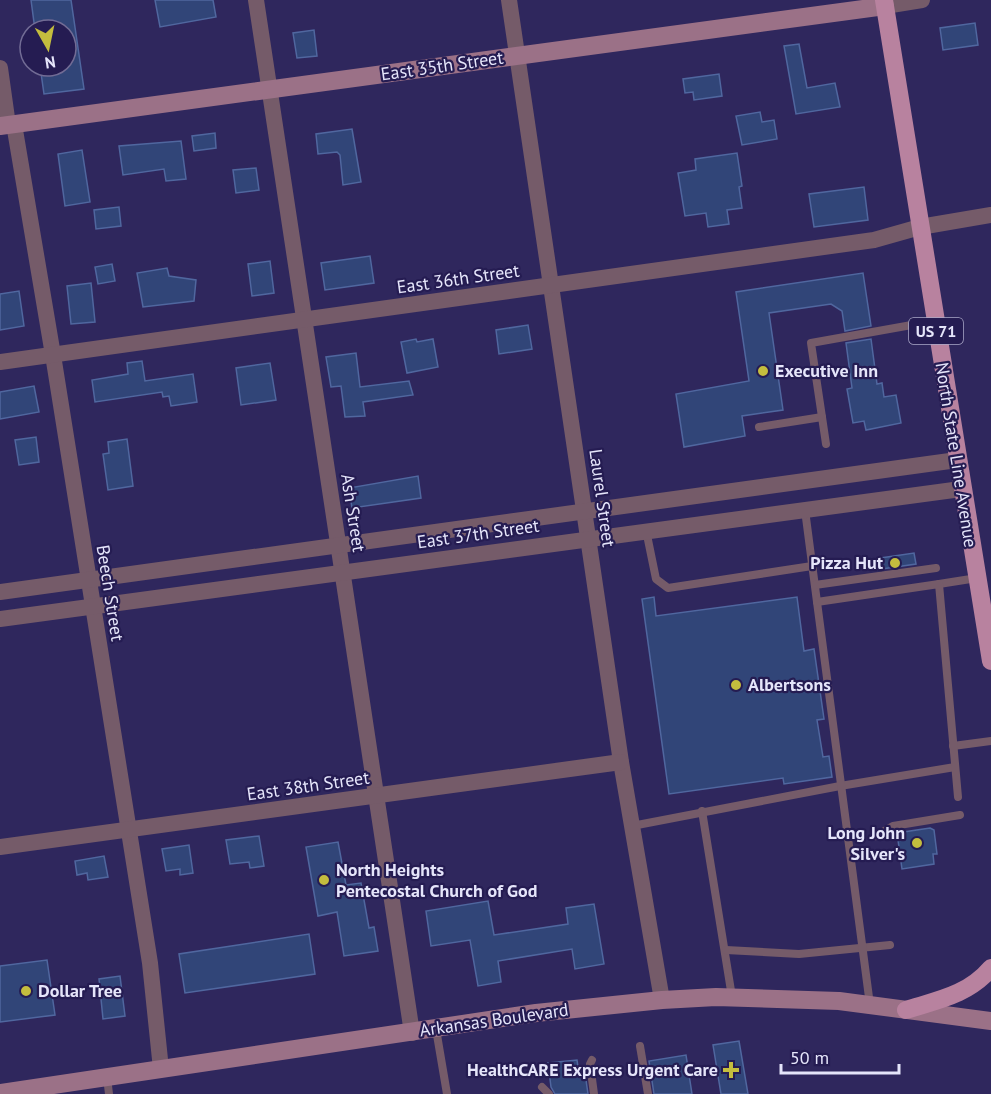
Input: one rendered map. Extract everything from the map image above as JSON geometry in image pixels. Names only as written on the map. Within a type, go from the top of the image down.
[{"type":"main road","name":"East 35th Street","points":[[7,125],[518,56],[884,3]]},
{"type":"main road","name":"North State Line Avenue","points":[[884,3],[961,489],[991,661]]},
{"type":"main road","points":[[906,1010],[962,993],[991,968]]},
{"type":"main road","name":"Arkansas Boulevard","points":[[0,1093],[108,1085],[161,1069],[536,1013],[662,1000],[732,997],[870,1005],[991,1021]]},
{"type":"street","name":"Ash Street","points":[[256,0],[412,1033]]},
{"type":"street","name":"Laurel Street","points":[[509,0],[621,762],[662,1000]]},
{"type":"street","points":[[884,3],[922,0]]},
{"type":"street","name":"Beech Street","points":[[0,68],[7,125],[53,355],[156,1003],[161,1069]]},
{"type":"street","name":"East 36th Street","points":[[0,362],[874,240],[920,227],[991,215]]},
{"type":"street","name":"East 37th Street","points":[[0,592],[957,460]]},
{"type":"street","name":"East 37th Street","points":[[0,620],[646,530],[961,489]]},
{"type":"street","name":"East 38th Street","points":[[0,847],[621,762]]},
{"type":"lane","points":[[826,444],[811,343],[934,321]]},
{"type":"lane","points":[[759,427],[822,417]]},
{"type":"lane","points":[[805,510],[870,1005]]},
{"type":"lane","points":[[646,530],[656,579],[668,588],[812,566]]},
{"type":"lane","points":[[815,585],[936,568]]},
{"type":"lane","points":[[817,602],[977,578]]},
{"type":"lane","points":[[939,584],[945,627],[958,797]]},
{"type":"lane","points":[[953,746],[991,741]]},
{"type":"lane","points":[[632,826],[702,811],[955,767]]},
{"type":"lane","points":[[702,811],[732,997]]},
{"type":"lane","points":[[876,836],[893,826],[960,815]]},
{"type":"lane","points":[[726,950],[793,955],[890,945]]},
{"type":"lane","points":[[436,1029],[447,1094]]},
{"type":"lane","points":[[640,1046],[648,1094]]},
{"type":"lane","points":[[592,1060],[590,1064],[594,1094]]},
{"type":"building","points":[[31,0],[71,0],[74,18],[33,18]]},
{"type":"building","points":[[155,0],[213,0],[216,17],[160,27]]},
{"type":"building","points":[[975,23],[978,45],[943,50],[940,28]]},
{"type":"building","points":[[314,30],[317,56],[297,58],[293,33]]},
{"type":"building","points":[[799,44],[807,88],[835,83],[840,107],[796,114],[784,46]]},
{"type":"building","points":[[78,48],[84,89],[44,94],[42,78],[78,78]]},
{"type":"building","points":[[719,74],[722,96],[694,100],[693,92],[685,93],[683,79]]},
{"type":"building","points":[[760,112],[762,122],[774,120],[777,139],[742,145],[736,116]]},
{"type":"building","points":[[352,129],[361,182],[343,185],[340,155],[337,152],[318,154],[316,134]]},
{"type":"building","points":[[215,133],[216,148],[194,151],[192,136]]},
{"type":"building","points":[[181,141],[186,179],[166,181],[164,169],[123,175],[119,146]]},
{"type":"building","points":[[82,150],[90,202],[65,206],[58,154]]},
{"type":"building","points":[[737,153],[742,186],[739,187],[742,208],[727,210],[729,224],[708,227],[706,213],[685,216],[678,173],[696,170],[695,159]]},
{"type":"building","points":[[256,168],[259,190],[236,193],[233,170]]},
{"type":"building","points":[[864,187],[868,220],[814,227],[809,194]]},
{"type":"building","points":[[119,207],[121,226],[96,229],[94,210]]},
{"type":"building","points":[[370,256],[374,283],[325,290],[321,263]]},
{"type":"building","points":[[270,261],[274,293],[252,296],[248,264]]},
{"type":"building","points":[[112,264],[115,281],[98,284],[95,267]]},
{"type":"building","points":[[167,268],[169,276],[196,280],[194,301],[143,307],[137,273]]},
{"type":"building","name":"Executive Inn","points":[[863,273],[871,326],[845,331],[842,311],[831,304],[769,313],[783,410],[742,416],[745,436],[684,447],[676,394],[749,381],[736,292]]},
{"type":"building","points":[[91,283],[95,322],[71,324],[67,286]]},
{"type":"building","points":[[19,291],[24,326],[0,330],[0,294]]},
{"type":"building","points":[[528,325],[532,349],[499,354],[496,330]]},
{"type":"building","points":[[416,339],[417,342],[433,339],[438,367],[407,373],[401,342]]},
{"type":"building","points":[[871,339],[877,384],[882,383],[884,397],[896,395],[901,423],[866,430],[864,421],[853,423],[847,389],[852,388],[846,343]]},
{"type":"building","points":[[356,353],[360,387],[409,381],[413,395],[363,402],[365,416],[345,417],[341,386],[331,387],[326,357]]},
{"type":"building","points":[[142,361],[145,381],[193,374],[197,402],[171,406],[169,396],[163,397],[162,392],[95,402],[92,380],[128,374],[127,363]]},
{"type":"building","points":[[270,363],[276,400],[241,405],[236,368]]},
{"type":"building","points":[[34,386],[39,412],[0,419],[0,392]]},
{"type":"building","points":[[36,437],[39,462],[19,465],[15,440]]},
{"type":"building","points":[[127,439],[133,486],[108,490],[103,454],[109,453],[108,442]]},
{"type":"building","points":[[418,476],[421,498],[352,508],[349,488]]},
{"type":"building","name":"Pizza Hut","points":[[914,553],[916,564],[875,570],[874,559]]},
{"type":"building","name":"Albertsons","points":[[654,597],[656,616],[797,597],[804,651],[814,649],[824,719],[817,720],[823,757],[829,756],[832,777],[784,784],[783,778],[669,794],[642,599]]},
{"type":"building","name":"Long John Silver's","points":[[930,828],[934,830],[937,854],[933,854],[934,864],[902,869],[897,833]]},
{"type":"building","points":[[259,836],[264,866],[250,868],[249,862],[230,864],[226,840]]},
{"type":"building","points":[[338,842],[346,885],[361,883],[369,928],[374,927],[378,951],[344,956],[337,912],[318,916],[306,847]]},
{"type":"building","points":[[189,845],[193,873],[180,875],[180,869],[166,871],[162,849]]},
{"type":"building","points":[[104,856],[108,877],[88,880],[87,873],[77,875],[75,861]]},
{"type":"building","points":[[488,901],[494,935],[568,924],[566,908],[594,904],[604,964],[575,969],[572,949],[498,961],[501,982],[478,986],[470,940],[431,946],[426,911]]},
{"type":"building","points":[[309,934],[315,974],[185,993],[179,954]]},
{"type":"building","name":"Dollar Tree","points":[[47,960],[55,1015],[0,1022],[0,966]]},
{"type":"building","points":[[120,976],[125,1016],[103,1019],[99,979]]},
{"type":"building","name":"HealthCARE Express Urgent Care","points":[[739,1041],[748,1094],[721,1094],[713,1045]]},
{"type":"building","points":[[686,1055],[692,1094],[654,1094],[649,1061]]},
{"type":"building","points":[[577,1060],[578,1067],[584,1066],[588,1094],[555,1094],[551,1087],[548,1063]]},
{"type":"place","name":"Executive Inn","points":[[763,371]]},
{"type":"place","name":"Pizza Hut","points":[[895,563]]},
{"type":"place","name":"Albertsons","points":[[736,685]]},
{"type":"place","name":"Long John Silver's","points":[[917,843]]},
{"type":"place","name":"North Heights Pentecostal Church of God","points":[[324,880]]},
{"type":"place","name":"Dollar Tree","points":[[26,991]]},
{"type":"place","name":"HealthCARE Express Urgent Care","points":[[731,1070]]}]
